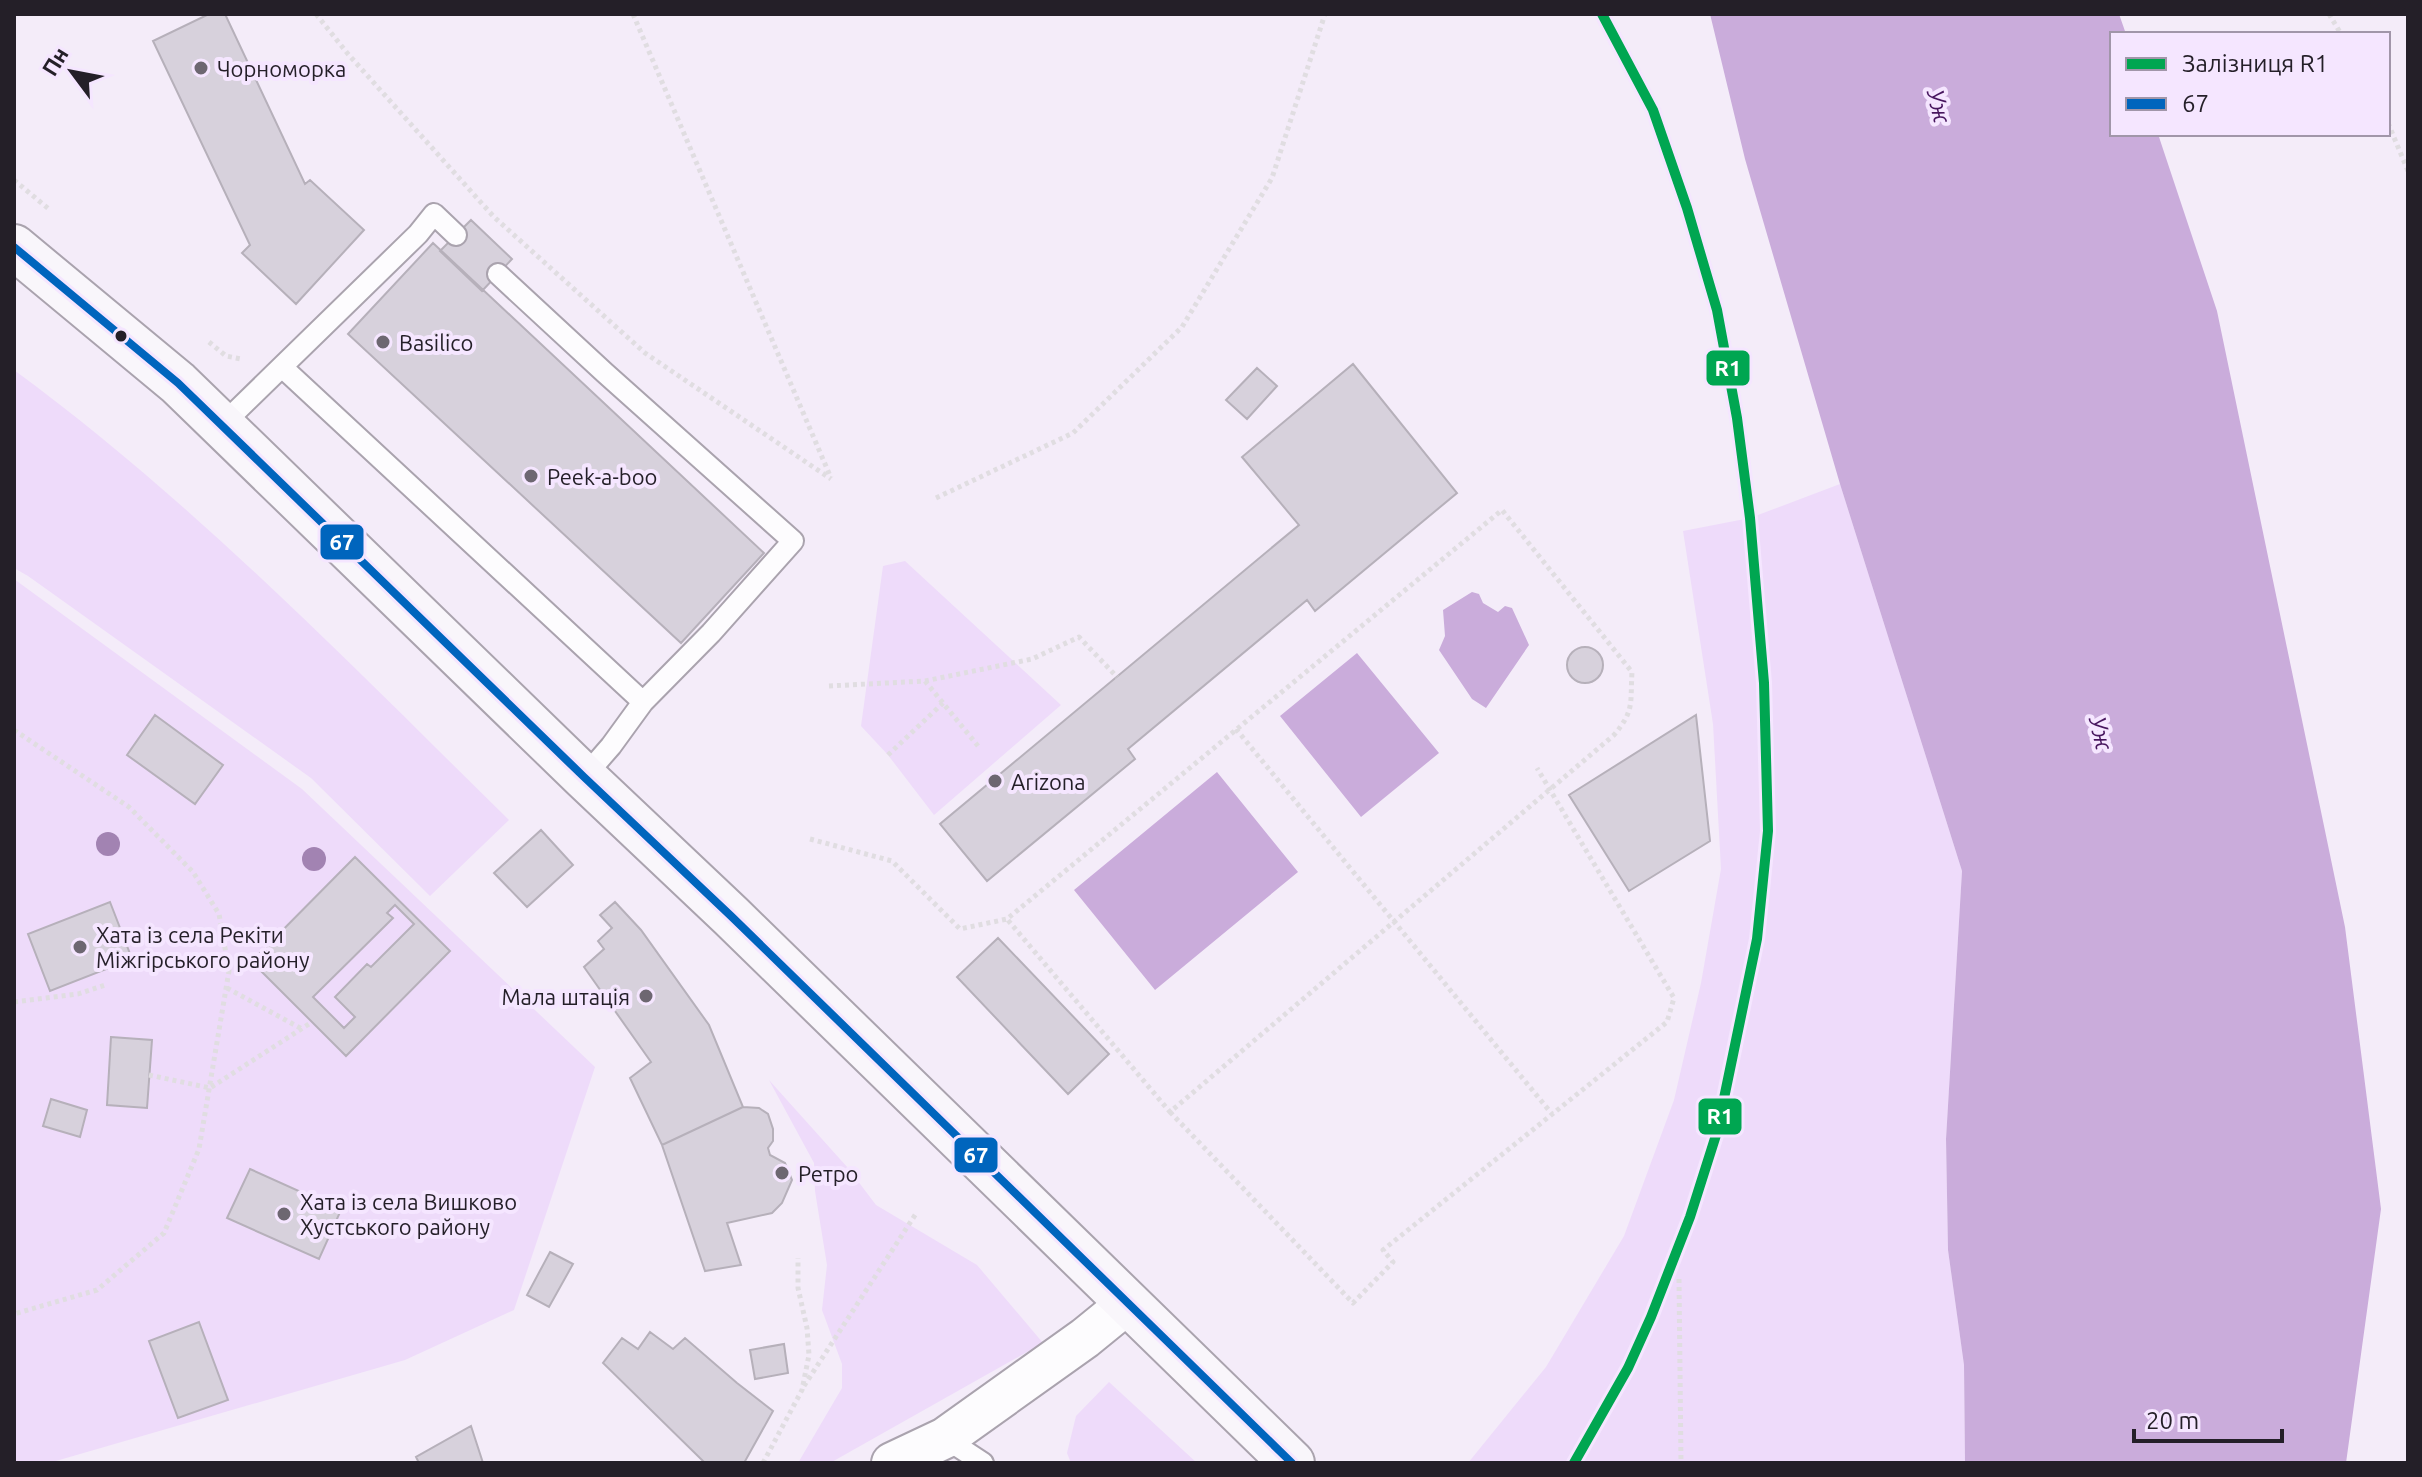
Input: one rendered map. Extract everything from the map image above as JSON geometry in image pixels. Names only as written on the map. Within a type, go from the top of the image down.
[{"type":"main road","points":[[14,247],[178,383],[1292,1463]]},
{"type":"street","points":[[892,1463],[945,1438],[1085,1338],[1128,1303]]},
{"type":"lane","points":[[222,425],[418,234],[434,214],[456,235]]},
{"type":"lane","points":[[498,274],[793,541],[711,633],[643,702],[584,777]]},
{"type":"lane","points":[[282,367],[643,702]]},
{"type":"lane","points":[[945,1438],[983,1463]]},
{"type":"path","points":[[316,14],[473,194],[517,238],[645,353],[831,479],[633,14]]},
{"type":"path","points":[[936,498],[1073,433],[1182,327],[1272,178],[1325,14]]},
{"type":"path","points":[[2329,14],[2340,32]]},
{"type":"path","points":[[2390,128],[2408,171]]},
{"type":"path","points":[[14,180],[61,219]]},
{"type":"path","points":[[202,336],[226,356],[282,367]]},
{"type":"path","points":[[810,839],[892,861],[960,929],[1007,919],[1502,510],[1632,672],[1633,704],[1625,722],[1550,791],[1170,1112]]},
{"type":"path","points":[[829,686],[925,681],[1032,659],[1079,637],[1117,677]]},
{"type":"path","points":[[925,681],[978,746]]},
{"type":"path","points":[[888,755],[943,703]]},
{"type":"path","points":[[1236,729],[1552,1114]]},
{"type":"path","points":[[14,730],[129,807],[193,872],[219,914],[229,971],[199,1149],[164,1233],[97,1290],[14,1314]]},
{"type":"path","points":[[1007,919],[1170,1112],[1353,1303],[1393,1262],[1383,1250],[1667,1022],[1674,998],[1537,768]]},
{"type":"path","points":[[14,1002],[78,994],[105,985]]},
{"type":"path","points":[[227,988],[302,1029]]},
{"type":"path","points":[[149,1075],[210,1088],[312,1022]]},
{"type":"path","points":[[763,1463],[802,1390],[917,1212]]},
{"type":"path","points":[[798,1258],[798,1288],[807,1328],[809,1355],[802,1390]]},
{"type":"path","points":[[1679,1279],[1681,1463]]},
{"type":"shaded area","points":[[14,370],[145,474],[208,529],[509,820],[430,896],[311,778],[14,568]]},
{"type":"shaded area","points":[[1840,484],[1962,871],[1946,1139],[1948,1250],[1964,1365],[1965,1463],[1468,1463],[1546,1367],[1624,1236],[1674,1100],[1701,983],[1721,869],[1713,724],[1683,531],[1750,518]]},
{"type":"shaded area","points":[[905,561],[1061,705],[934,815],[888,755],[861,726],[883,566]]},
{"type":"shaded area","points":[[14,579],[302,789],[595,1067],[514,1310],[405,1360],[49,1463],[14,1463]]},
{"type":"shaded area","points":[[769,1080],[848,1168],[876,1205],[977,1265],[1043,1343],[830,1463],[798,1463],[842,1388],[842,1364],[822,1310],[827,1265],[815,1191],[814,1163]]},
{"type":"shaded area","points":[[1109,1382],[1197,1463],[1071,1463],[1067,1453],[1076,1416]]},
{"type":"water","name":"Уж","points":[[1710,14],[2119,14],[2125,32],[2110,32],[2110,136],[2159,136],[2217,311],[2345,927],[2381,1209],[2346,1463],[1965,1463],[1964,1365],[1948,1250],[1946,1139],[1962,871],[1840,484],[1745,159]]},
{"type":"water","points":[[1472,592],[1479,594],[1483,603],[1498,612],[1505,606],[1512,608],[1529,645],[1486,708],[1472,699],[1439,650],[1445,636],[1443,610]]},
{"type":"water","points":[[1357,653],[1439,753],[1361,817],[1280,716]]},
{"type":"water","points":[[1217,772],[1298,872],[1155,990],[1074,890]]},
{"type":"building","points":[[209,14],[225,14],[305,184],[310,180],[364,230],[296,304],[242,253],[250,245],[153,41]]},
{"type":"building","points":[[471,220],[512,259],[482,291],[440,251]]},
{"type":"building","points":[[433,243],[764,553],[681,643],[348,334]]},
{"type":"building","points":[[1353,364],[1457,493],[1315,611],[1307,600],[1128,749],[1135,759],[987,881],[940,824],[1299,525],[1242,457]]},
{"type":"building","points":[[1257,368],[1277,386],[1247,419],[1226,400]]},
{"type":"building","points":[[1585,647],[1598,652],[1603,665],[1598,678],[1585,683],[1572,678],[1567,665],[1572,652]]},
{"type":"building","points":[[155,715],[223,765],[195,804],[127,755]]},
{"type":"building","points":[[1696,715],[1710,841],[1629,891],[1569,795]]},
{"type":"building","points":[[541,830],[573,865],[527,907],[494,873]]},
{"type":"building","points":[[355,857],[450,951],[346,1056],[260,970],[260,953]],"holes":[[[395,905],[414,924],[371,967],[367,964],[335,997],[355,1017],[344,1028],[313,997],[393,918],[387,913]]]},
{"type":"building","name":"Хата із села Рекіти Міжгірського району","points":[[110,902],[132,959],[50,991],[28,934]]},
{"type":"building","name":"Мала штація","points":[[615,902],[641,930],[709,1025],[743,1107],[662,1145],[630,1078],[651,1062],[584,967],[604,949],[598,941],[612,928],[600,915]]},
{"type":"building","points":[[998,938],[1109,1054],[1068,1094],[957,977]]},
{"type":"building","points":[[111,1037],[152,1040],[147,1108],[107,1105]]},
{"type":"building","points":[[51,1099],[87,1110],[80,1137],[43,1126]]},
{"type":"building","points":[[743,1107],[759,1108],[768,1114],[773,1129],[773,1141],[768,1148],[770,1155],[785,1163],[792,1180],[782,1203],[772,1213],[727,1223],[741,1265],[705,1271],[662,1145]]},
{"type":"building","name":"Хата із села Вишково Хустського району","points":[[250,1169],[341,1210],[319,1259],[227,1218]]},
{"type":"building","points":[[550,1252],[573,1264],[549,1307],[527,1295]]},
{"type":"building","points":[[199,1322],[228,1400],[178,1418],[149,1341]]},
{"type":"building","points":[[650,1332],[673,1349],[685,1338],[773,1411],[744,1463],[705,1463],[603,1363],[622,1338],[638,1349]]},
{"type":"building","points":[[784,1344],[788,1373],[755,1379],[750,1350]]},
{"type":"building","points":[[471,1426],[483,1463],[419,1463],[416,1457]]},
{"type":"rail line","name":"R1","points":[[1574,1463],[1628,1368],[1651,1317],[1690,1217],[1717,1132],[1757,939],[1768,831],[1764,683],[1750,518],[1737,418],[1717,310],[1687,208],[1653,110],[1602,14]]},
{"type":"transit line","name":"67","points":[[14,247],[178,383],[1292,1463]]},
{"type":"place","name":"Чорноморка","points":[[201,68]]},
{"type":"place","name":"Basilico","points":[[383,342]]},
{"type":"place","name":"Peek-a-boo","points":[[531,476]]},
{"type":"place","name":"Arizona","points":[[995,781]]},
{"type":"place","name":"Хата із села Рекіти Міжгірського району","points":[[80,947]]},
{"type":"place","name":"Мала штація","points":[[646,996]]},
{"type":"place","name":"Ретро","points":[[782,1173]]},
{"type":"place","name":"Хата із села Вишково Хустського району","points":[[284,1214]]}]
